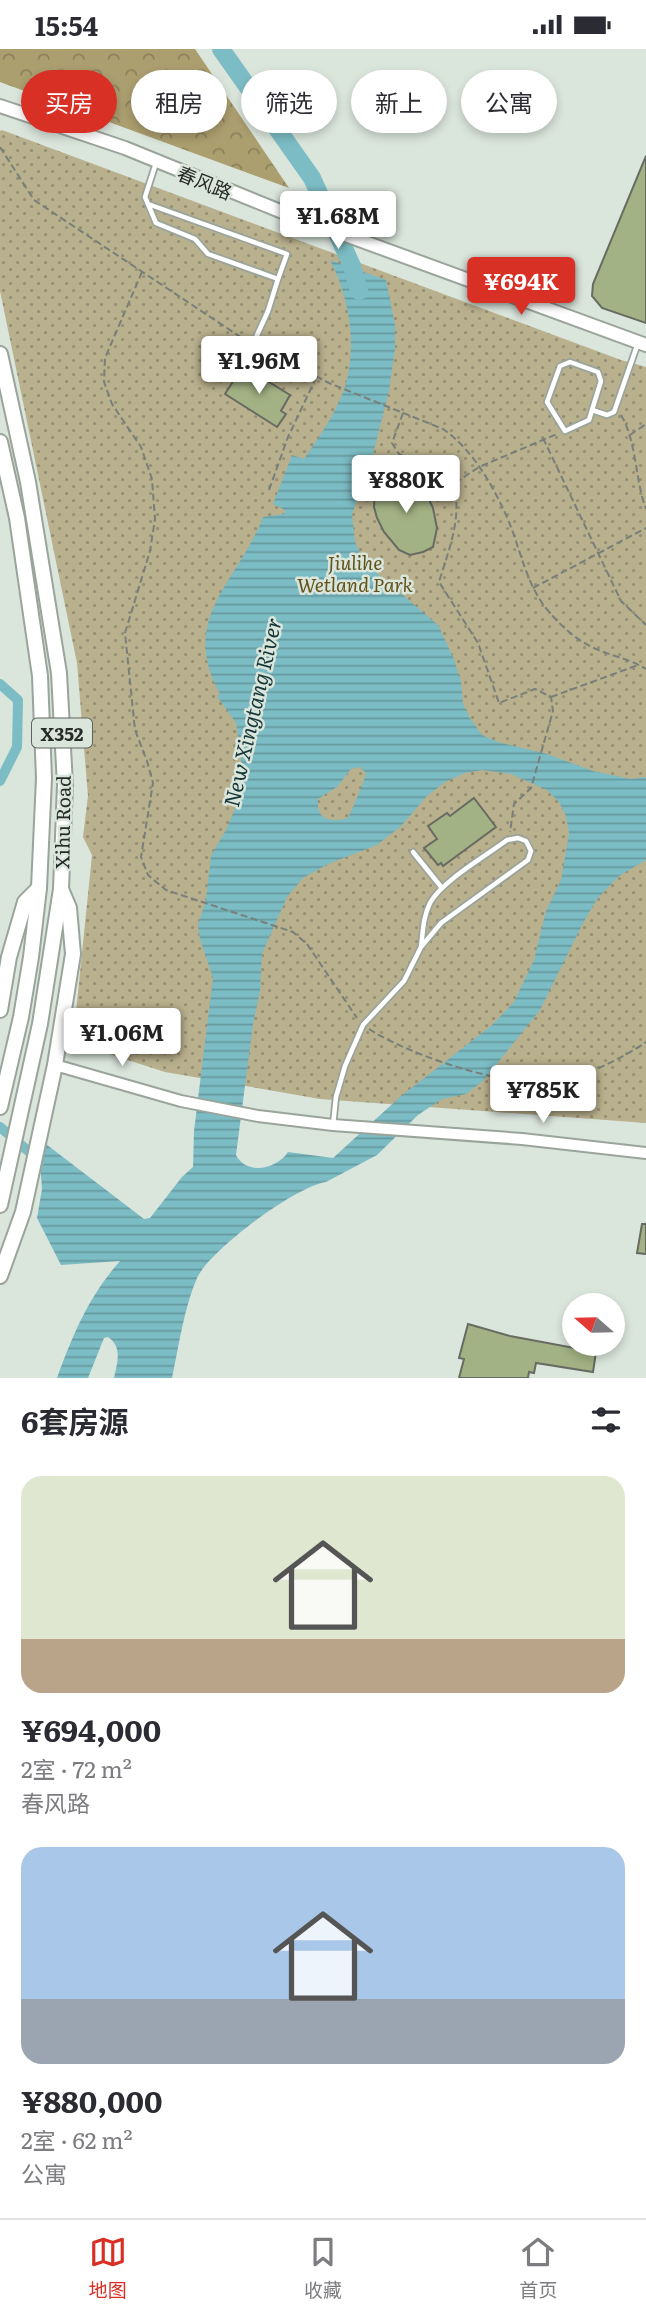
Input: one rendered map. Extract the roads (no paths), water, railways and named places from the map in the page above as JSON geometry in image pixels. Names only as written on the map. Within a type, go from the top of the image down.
[{"type":"main road","name":"春风路","points":[[0,106],[125,148],[280,211],[642,344]]},
{"type":"main road","name":"Xihu Road","points":[[0,354],[28,482],[59,673],[65,785],[61,889],[40,1024],[1,1201]]},
{"type":"main road","name":"Xihu Road","points":[[0,442],[18,518],[40,676],[44,778],[39,888],[21,1017],[1,1103]]},
{"type":"main road","points":[[0,1010],[9,957],[25,902],[39,888]]},
{"type":"main road","points":[[0,1276],[23,1212],[55,1065],[73,954],[69,908],[61,889]]},
{"type":"street","points":[[55,1065],[181,1101],[258,1116],[646,1153]]},
{"type":"lane","points":[[157,162],[145,197],[156,223],[195,239],[208,254],[278,279]]},
{"type":"lane","points":[[148,204],[287,254],[268,311],[253,344]]},
{"type":"lane","points":[[592,409],[607,415],[614,412],[642,344]]},
{"type":"lane","points":[[570,362],[598,372],[601,381],[592,409],[589,420],[565,431],[547,402],[560,366],[570,362]]},
{"type":"lane","points":[[333,1125],[336,1097],[345,1066],[363,1025],[404,981],[421,947],[441,923],[528,860],[531,851],[526,841],[518,838],[507,840],[442,888],[431,902],[424,921],[421,947]]},
{"type":"lane","points":[[413,852],[442,888]]},
{"type":"water","points":[[330,260],[386,280],[395,325],[389,391],[371,462],[352,514],[355,542],[365,563],[438,625],[461,681],[463,704],[482,735],[593,771],[630,779],[646,777],[646,860],[619,876],[597,899],[540,1010],[484,1080],[466,1094],[442,1099],[418,1115],[377,1155],[275,1207],[236,1236],[205,1266],[197,1278],[189,1302],[172,1378],[114,1378],[117,1350],[108,1337],[104,1338],[88,1378],[57,1378],[83,1316],[99,1288],[120,1261],[61,1265],[37,1218],[42,1189],[38,1138],[144,1219],[150,1218],[193,1167],[194,1131],[213,978],[198,926],[206,899],[211,856],[227,828],[241,783],[241,755],[236,723],[217,696],[220,694],[209,667],[205,643],[216,601],[263,517],[284,514],[285,510],[273,504],[292,455],[304,459],[329,421],[344,391],[351,353],[351,334],[338,277]],"holes":[[[359,767],[366,773],[348,818],[330,820],[322,816],[318,799],[337,787],[351,769]],[[482,770],[511,774],[547,790],[559,802],[566,816],[569,833],[561,880],[546,911],[534,960],[514,1002],[492,1025],[400,1097],[333,1158],[288,1152],[270,1166],[247,1166],[236,1155],[253,1024],[260,991],[262,954],[287,897],[303,878],[328,864],[377,845],[401,826],[427,796],[445,782],[465,773]]]},
{"type":"waterway","name":"New Xingtang River","points":[[221,49],[312,178],[352,266],[359,291]]},
{"type":"waterway","points":[[0,684],[18,700],[17,747],[0,781]]},
{"type":"waterway","points":[[0,1127],[40,1161]]},
{"type":"park label","name":"Jiulihe Wetland Park","points":[[355,573]]}]
